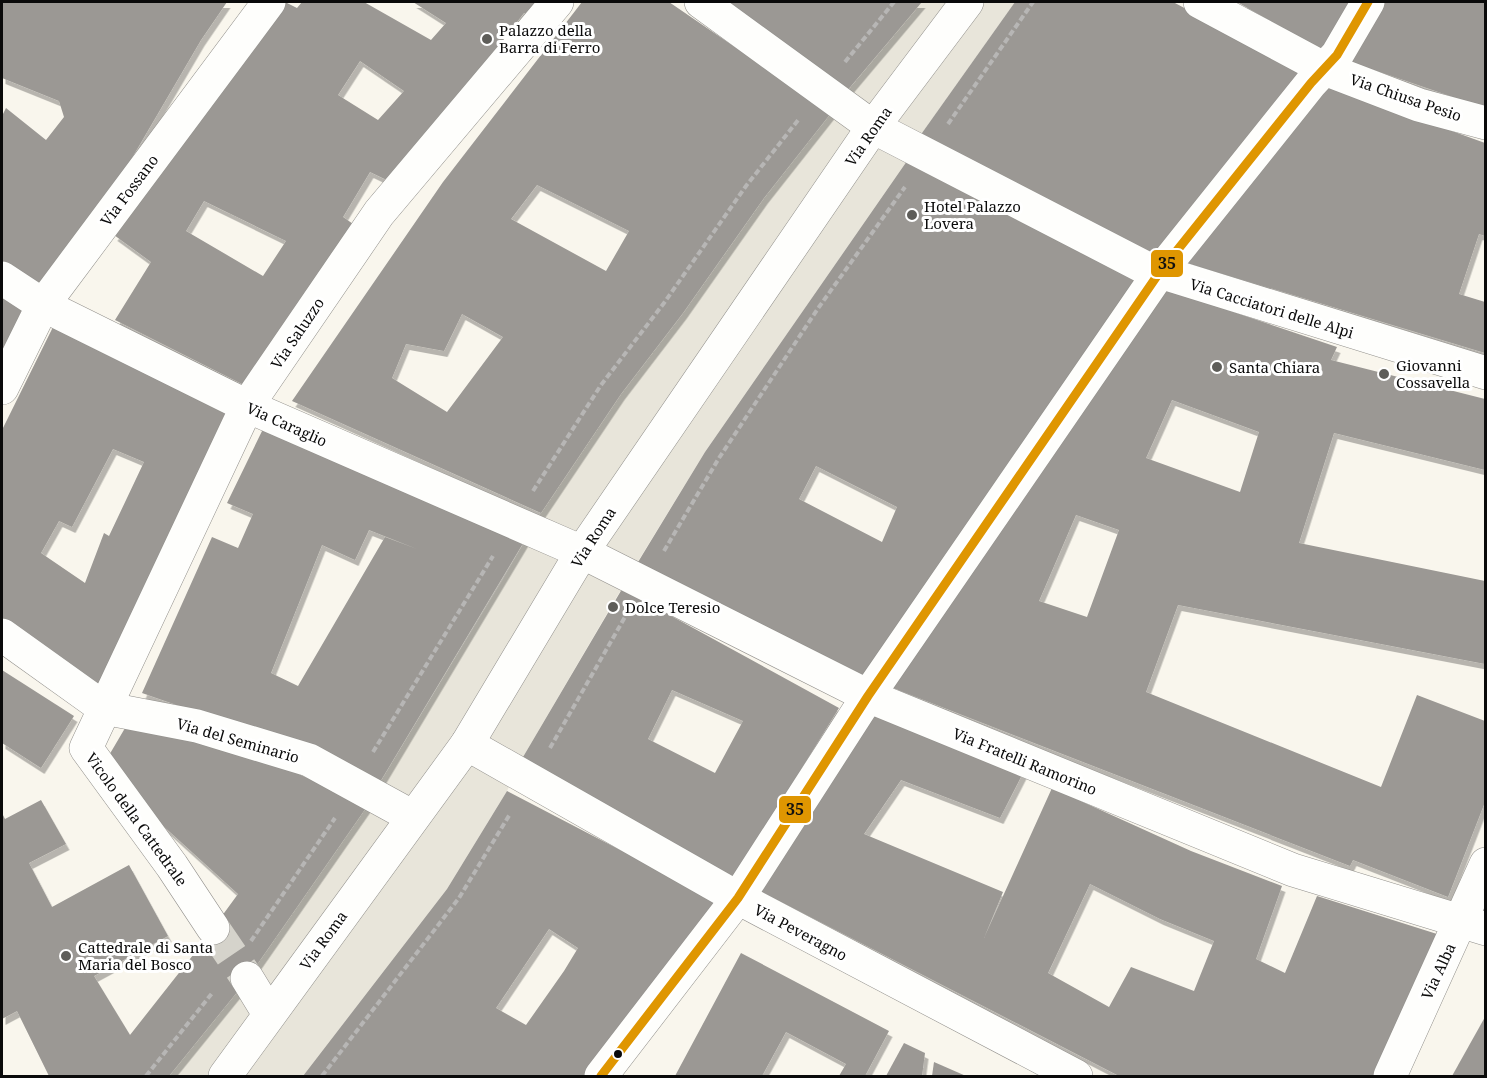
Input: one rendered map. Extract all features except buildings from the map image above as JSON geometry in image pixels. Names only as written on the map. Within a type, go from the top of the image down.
[{"type":"street","name":"Via Fossano","points":[[2,388],[44,305],[269,2]]},
{"type":"street","name":"Via Saluzzo","points":[[104,708],[247,406],[380,213],[557,2]]},
{"type":"street","name":"Via Cacciatori delle Alpi","points":[[701,2],[873,127],[1143,267],[1485,373]]},
{"type":"street","name":"Via Roma","points":[[225,1077],[467,744],[582,552],[873,127],[968,2]]},
{"type":"street","name":"Via Chiusa Pesio","points":[[1200,2],[1325,69],[1419,105],[1485,123]]},
{"type":"street","points":[[601,1077],[738,898],[868,696],[1160,273],[1337,55],[1368,2]]},
{"type":"street","name":"Via Caraglio","points":[[2,278],[44,305],[247,406],[582,552]]},
{"type":"street","name":"Via Fratelli Ramorino","points":[[582,552],[868,696],[1293,870],[1473,925]]},
{"type":"street","name":"Via del Seminario","points":[[2,635],[104,708],[197,726],[309,760],[413,817]]},
{"type":"street","name":"Vicolo della Cattedrale","points":[[104,708],[86,748],[172,866],[213,928]]},
{"type":"street","name":"Via Peveragno","points":[[467,744],[738,898],[1076,1077]]},
{"type":"street","name":"Via Alba","points":[[1389,1077],[1473,925],[1485,864]]},
{"type":"street","points":[[247,978],[269,1014]]},
{"type":"path","points":[[844,63],[894,2]]},
{"type":"path","points":[[945,128],[1033,2]]},
{"type":"path","points":[[529,496],[602,385],[664,303],[746,186],[800,118]]},
{"type":"path","points":[[662,555],[719,458],[819,307],[905,186]]},
{"type":"path","points":[[371,755],[494,553]]},
{"type":"path","points":[[545,757],[630,608]]},
{"type":"path","points":[[322,1077],[459,898],[514,808]]},
{"type":"shaded area","points":[[922,2],[1015,2],[917,140],[907,161],[705,452],[629,576],[523,757],[507,791],[447,889],[303,1076],[169,1076],[377,787],[541,513],[621,394],[683,313],[764,198],[838,102]]},
{"type":"tunnel","points":[[213,928],[247,978]]},
{"type":"transit line","name":"35","points":[[601,1076],[738,898],[868,696],[1159,273],[1311,83],[1337,55],[1368,2]]},
{"type":"place","name":"Palazzo della Barra di Ferro","points":[[487,39]]},
{"type":"place","name":"Hotel Palazzo Lovera","points":[[912,215]]},
{"type":"place","name":"Santa Chiara","points":[[1217,367]]},
{"type":"place","name":"Giovanni Cossavella","points":[[1384,374]]},
{"type":"place","name":"Dolce Teresio","points":[[613,607]]},
{"type":"place","name":"Cattedrale di Santa Maria del Bosco","points":[[66,956]]}]
